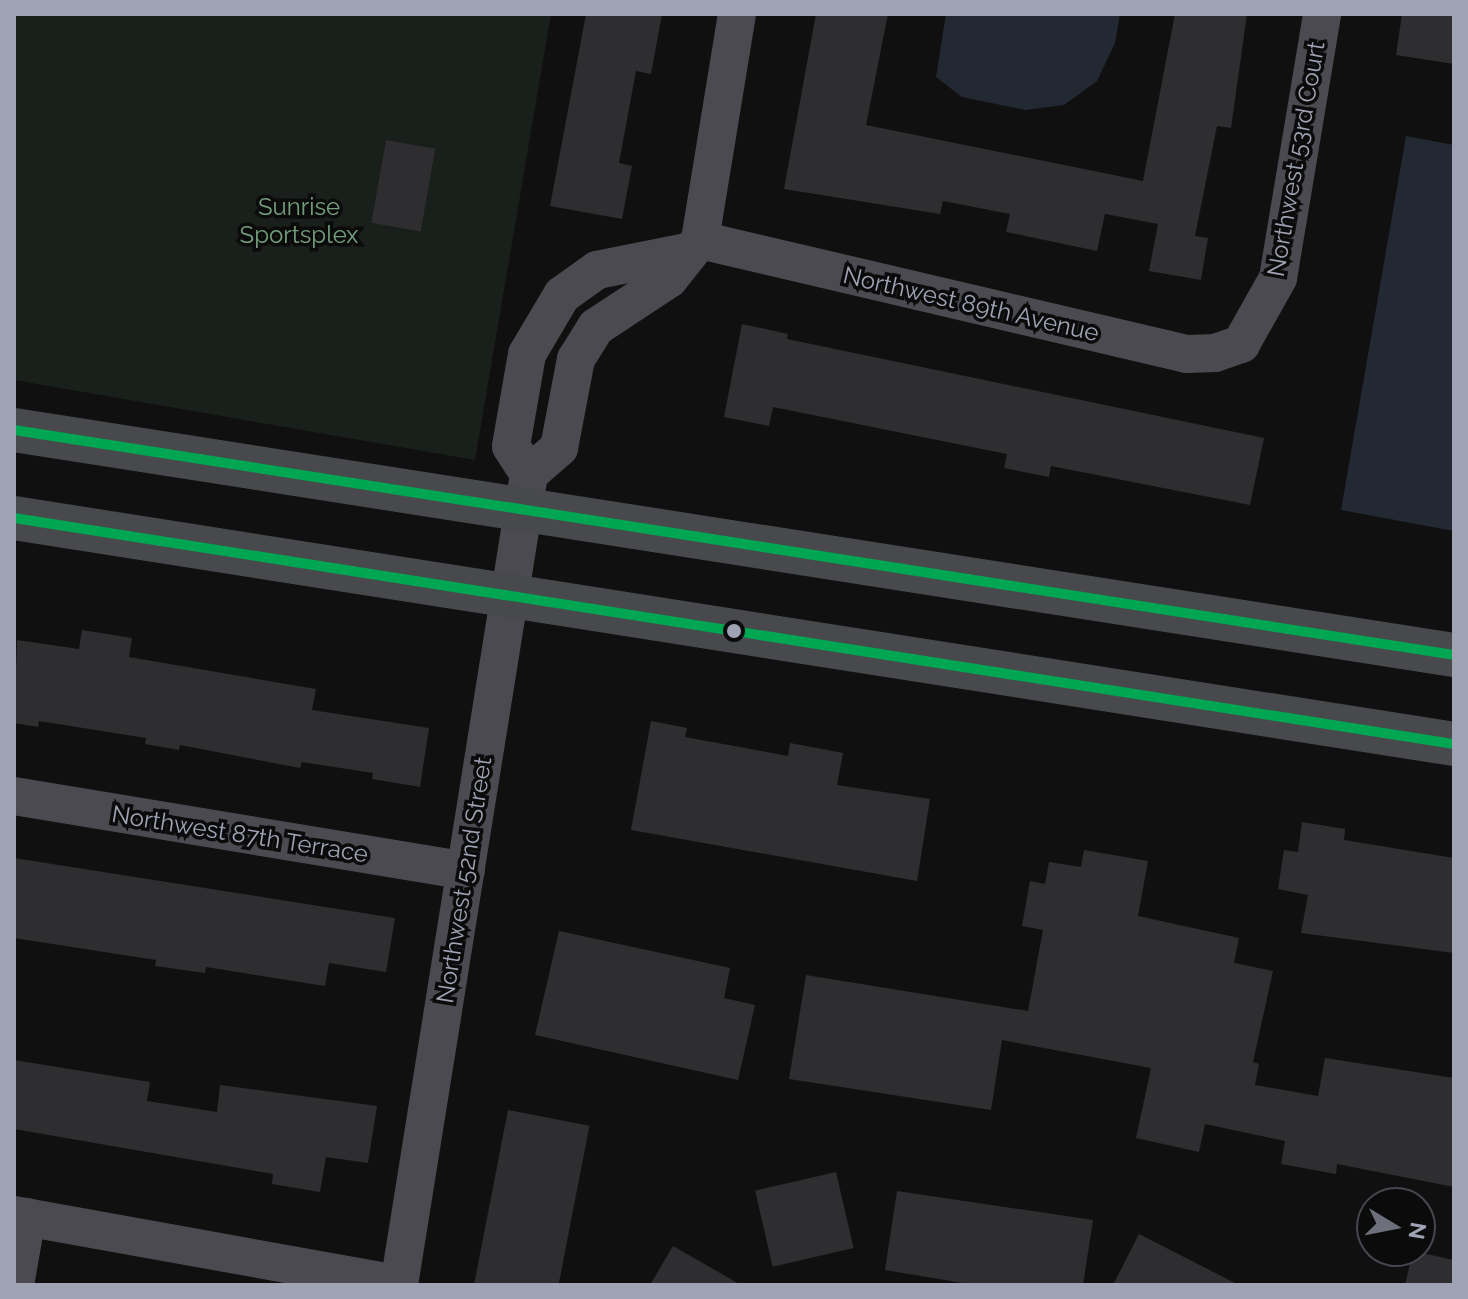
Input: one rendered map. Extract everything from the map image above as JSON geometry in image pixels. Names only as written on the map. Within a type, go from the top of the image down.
[{"type":"main road","points":[[14,430],[526,490],[1454,655]]},
{"type":"main road","points":[[14,518],[508,599],[1454,744]]},
{"type":"street","points":[[526,490],[511,446],[527,354],[562,295],[597,270],[694,246],[737,14]]},
{"type":"street","name":"Northwest 53rd Court","points":[[1241,344],[1278,278],[1322,14]]},
{"type":"street","name":"Northwest 89th Avenue","points":[[694,246],[1187,354],[1215,353],[1241,344]]},
{"type":"street","name":"Northwest 52nd Street","points":[[399,1284],[526,490]]},
{"type":"street","name":"Northwest 87th Terrace","points":[[14,796],[466,871]]},
{"type":"street","points":[[15,1285],[20,1216],[399,1284]]},
{"type":"green space","name":"Sunrise Sportsplex","points":[[14,14],[551,14],[475,460],[14,380]]},
{"type":"shaded area","points":[[946,14],[1120,14],[1115,43],[1097,81],[1064,105],[1025,110],[962,97],[936,77]]},
{"type":"shaded area","points":[[1406,136],[1454,145],[1454,531],[1341,510]]},
{"type":"building","points":[[586,14],[662,14],[651,74],[636,71],[619,163],[632,166],[622,219],[550,206]]},
{"type":"building","points":[[816,14],[888,14],[866,125],[1143,181],[1175,14],[1247,14],[1231,128],[1217,126],[1195,236],[1208,238],[1201,280],[1149,271],[1158,224],[1105,214],[1097,251],[1006,232],[1010,214],[943,201],[940,214],[784,189]]},
{"type":"building","points":[[1402,14],[1454,14],[1454,64],[1396,55]]},
{"type":"building","points":[[386,140],[435,149],[421,231],[371,223]]},
{"type":"building","points":[[742,324],[788,334],[787,339],[1264,438],[1250,505],[1051,466],[1049,477],[1004,468],[1007,454],[773,407],[769,426],[724,417]]},
{"type":"building","points":[[82,630],[132,638],[129,657],[316,689],[312,710],[429,728],[420,787],[372,779],[373,773],[302,762],[300,768],[180,745],[179,750],[145,744],[146,738],[39,721],[38,727],[14,723],[17,640],[79,649]]},
{"type":"building","points":[[651,721],[687,728],[685,737],[788,756],[790,743],[843,753],[837,785],[930,799],[917,881],[631,830]]},
{"type":"building","points":[[1302,822],[1345,829],[1344,840],[1454,858],[1454,953],[1301,933],[1308,895],[1278,889],[1284,850],[1298,852]]},
{"type":"building","points":[[1084,850],[1148,861],[1138,916],[1239,938],[1234,963],[1273,971],[1253,1062],[1259,1064],[1255,1085],[1318,1096],[1325,1058],[1454,1078],[1454,1187],[1337,1164],[1336,1174],[1281,1164],[1285,1141],[1205,1124],[1199,1152],[1136,1138],[1151,1068],[1002,1040],[991,1110],[789,1079],[806,975],[1028,1011],[1043,930],[1022,926],[1030,881],[1045,884],[1049,862],[1081,867]]},
{"type":"building","points":[[14,858],[395,918],[386,972],[329,963],[325,986],[206,967],[205,973],[155,966],[156,960],[14,938]]},
{"type":"building","points":[[559,931],[730,968],[724,998],[755,1005],[738,1080],[535,1035]]},
{"type":"building","points":[[14,1060],[150,1082],[147,1101],[217,1112],[220,1085],[377,1106],[368,1163],[326,1157],[320,1192],[272,1184],[273,1174],[14,1129]]},
{"type":"building","points":[[508,1110],[589,1126],[559,1285],[474,1284]]},
{"type":"building","points":[[836,1172],[854,1248],[773,1267],[755,1191]]},
{"type":"building","points":[[897,1191],[1093,1220],[1083,1285],[975,1285],[885,1270]]},
{"type":"building","points":[[1139,1234],[1239,1285],[1113,1285]]},
{"type":"building","points":[[673,1246],[741,1285],[650,1285]]},
{"type":"building","points":[[1436,1256],[1454,1260],[1454,1285],[1405,1285],[1409,1267],[1436,1267]]},
{"type":"transit line","points":[[14,430],[1454,655]]},
{"type":"transit line","points":[[14,518],[1454,744]]}]
